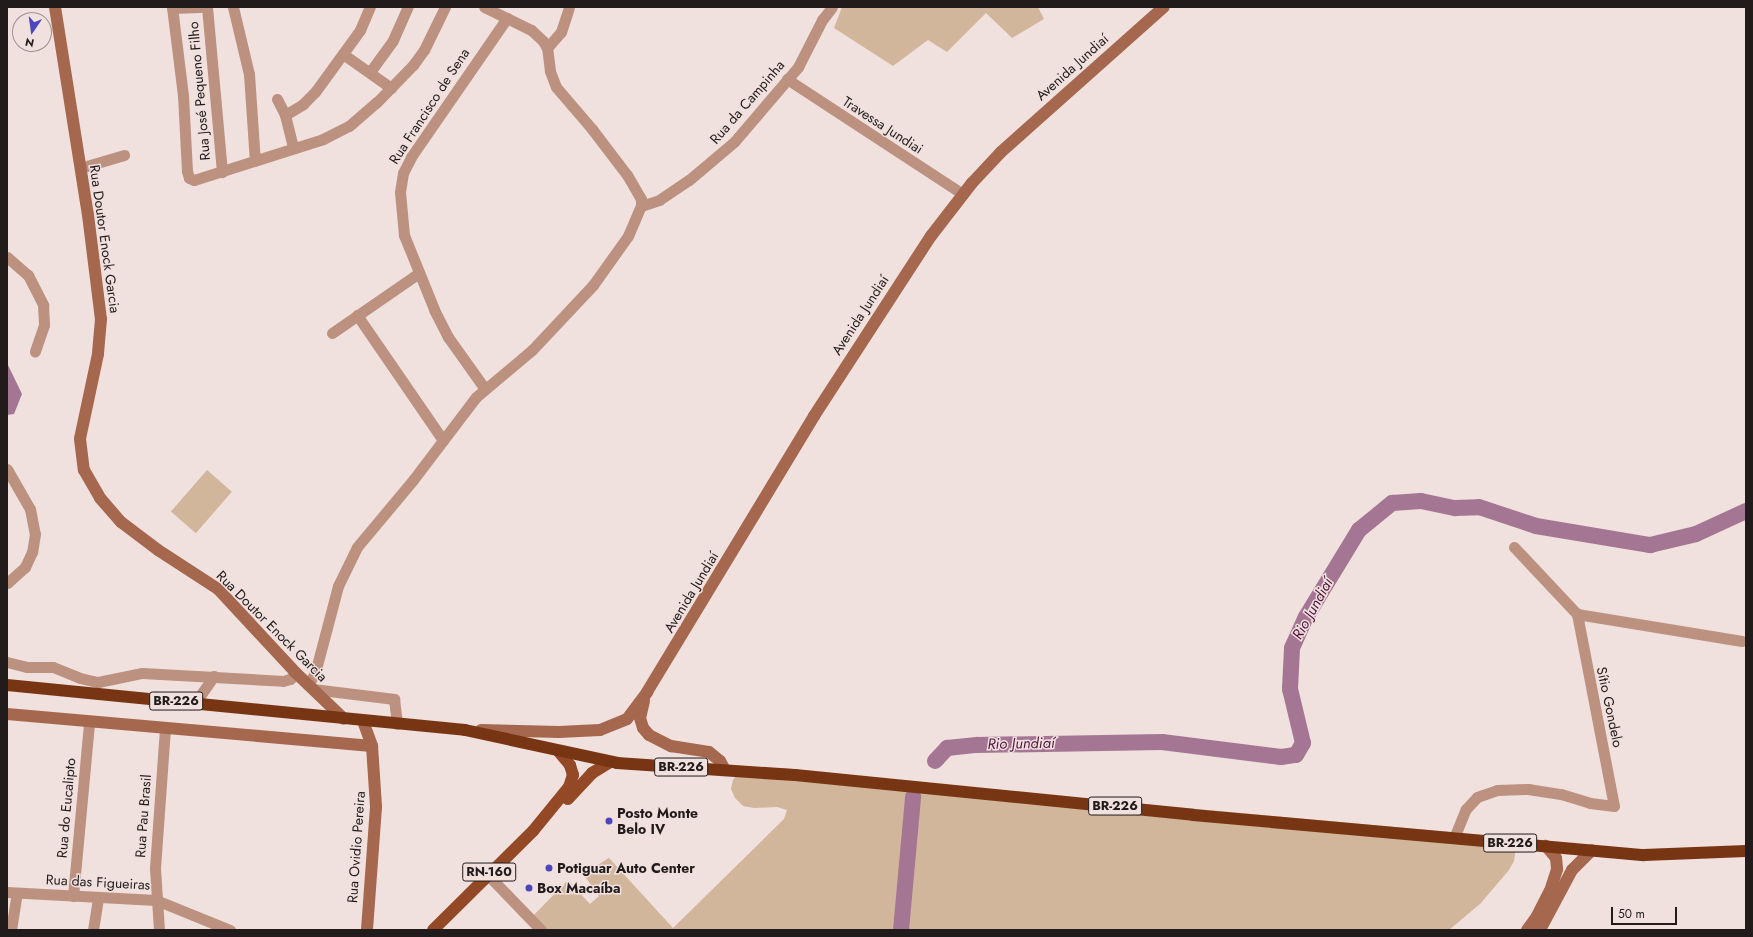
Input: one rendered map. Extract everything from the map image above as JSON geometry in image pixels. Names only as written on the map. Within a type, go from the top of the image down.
[{"type":"highway","name":"BR-226","points":[[7,686],[98,688],[195,703],[465,730],[559,752],[610,762],[725,770],[956,790],[1193,815],[1660,856],[1746,851]]},
{"type":"main road","name":"RN-160","points":[[547,816],[572,780],[570,765],[559,752]]},
{"type":"main road","name":"RN-160","points":[[433,930],[487,874],[547,816],[563,804],[592,773],[610,762]]},
{"type":"street","name":"Rua Doutor Enock Garcia","points":[[55,7],[80,168],[101,319],[97,362],[80,439],[84,470],[100,498],[121,522],[158,550],[218,589],[296,674],[344,719]]},
{"type":"street","points":[[206,7],[172,8],[183,95],[187,171],[189,178],[194,180],[323,138],[349,126],[391,88],[424,50],[445,7]]},
{"type":"street","name":"Rua José Pequeno Filho","points":[[206,7],[222,172]]},
{"type":"street","points":[[233,7],[248,74],[255,161]]},
{"type":"street","points":[[285,115],[307,101],[343,54],[363,24],[370,7]]},
{"type":"street","points":[[370,72],[393,40],[408,7]]},
{"type":"street","points":[[397,724],[394,699],[311,687],[337,591],[350,559],[469,405],[485,389],[532,350],[583,297],[620,250],[637,220],[641,206],[641,199],[627,175],[592,129],[556,88],[550,71],[547,48],[531,30],[484,7]]},
{"type":"street","points":[[547,48],[561,32],[569,7]]},
{"type":"street","name":"Rua da Campinha","points":[[641,206],[675,189],[725,151],[804,57],[822,20],[832,7]]},
{"type":"street","name":"Avenida Jundiaí","points":[[465,730],[559,732],[600,730],[627,719],[647,692],[766,494],[881,310],[963,194],[1000,152],[1164,7]]},
{"type":"street","name":"Rua Francisco de Sena","points":[[485,389],[472,373],[439,322],[404,235],[401,216],[400,192],[403,173],[473,64],[507,18]]},
{"type":"street","points":[[343,54],[391,88]]},
{"type":"street","name":"Travessa Jundiai","points":[[787,79],[963,194]]},
{"type":"street","points":[[277,99],[285,115],[292,148]]},
{"type":"street","points":[[80,168],[124,154]]},
{"type":"street","points":[[7,257],[28,275],[43,305],[44,325],[35,351]]},
{"type":"street","points":[[332,333],[419,274]]},
{"type":"street","points":[[357,315],[443,440]]},
{"type":"street","points":[[7,469],[30,509],[35,534],[32,552],[25,566],[7,583]]},
{"type":"street","points":[[1514,547],[1577,614],[1742,641]]},
{"type":"street","name":"Sítio Gondelo","points":[[1454,838],[1466,809],[1477,797],[1497,790],[1528,789],[1561,794],[1590,803],[1614,806],[1577,614]]},
{"type":"street","points":[[7,662],[27,667],[53,667],[98,688],[142,673],[283,681],[290,679],[296,674]]},
{"type":"street","points":[[195,703],[214,676]]},
{"type":"street","name":"Avenida Jundiaí","points":[[647,692],[640,718],[643,728],[649,735],[671,746],[709,752],[720,761],[725,770]]},
{"type":"street","points":[[7,714],[372,746]]},
{"type":"street","name":"Rua Ovidio Pereira","points":[[363,721],[372,746],[376,807],[367,930]]},
{"type":"street","name":"Rua do Eucalipto","points":[[73,896],[89,722]]},
{"type":"street","name":"Rua Pau Brasil","points":[[160,930],[156,900],[156,839],[165,728]]},
{"type":"street","points":[[1540,930],[1560,880],[1557,863],[1546,846]]},
{"type":"street","points":[[1527,930],[1560,880],[1592,850]]},
{"type":"street","points":[[487,874],[541,930]]},
{"type":"street","points":[[11,930],[12,893]]},
{"type":"street","name":"Rua das Figueiras","points":[[12,893],[156,900],[230,930]]},
{"type":"street","points":[[93,930],[98,897]]},
{"type":"shaded area","points":[[842,7],[1038,7],[1044,19],[1012,38],[986,13],[947,52],[928,40],[893,66],[834,28]]},
{"type":"shaded area","points":[[7,363],[22,394],[14,414],[7,415]]},
{"type":"shaded area","points":[[207,470],[232,492],[196,533],[171,512]]},
{"type":"shaded area","points":[[755,768],[784,768],[1008,792],[1517,838],[1514,861],[1509,870],[1480,904],[1449,930],[545,930],[532,917],[568,880],[590,904],[599,896],[583,874],[609,858],[673,928],[784,819],[787,810],[777,807],[754,808],[743,806],[735,798],[731,789],[733,780],[738,773]]},
{"type":"waterway","name":"Rio Jundiaí","points":[[935,761],[947,748],[977,745],[1162,742],[1281,757],[1296,755],[1303,743],[1290,689],[1292,648],[1306,617],[1359,530],[1392,503],[1421,501],[1455,508],[1479,507],[1536,526],[1650,545],[1696,534],[1746,511]]},
{"type":"waterway","name":"Rio Jundiaí","points":[[901,930],[913,797]]},
{"type":"place","name":"Posto Monte Belo IV","points":[[609,821]]},
{"type":"place","name":"Potiguar Auto Center","points":[[549,868]]},
{"type":"place","name":"Box Macaíba","points":[[529,888]]}]
